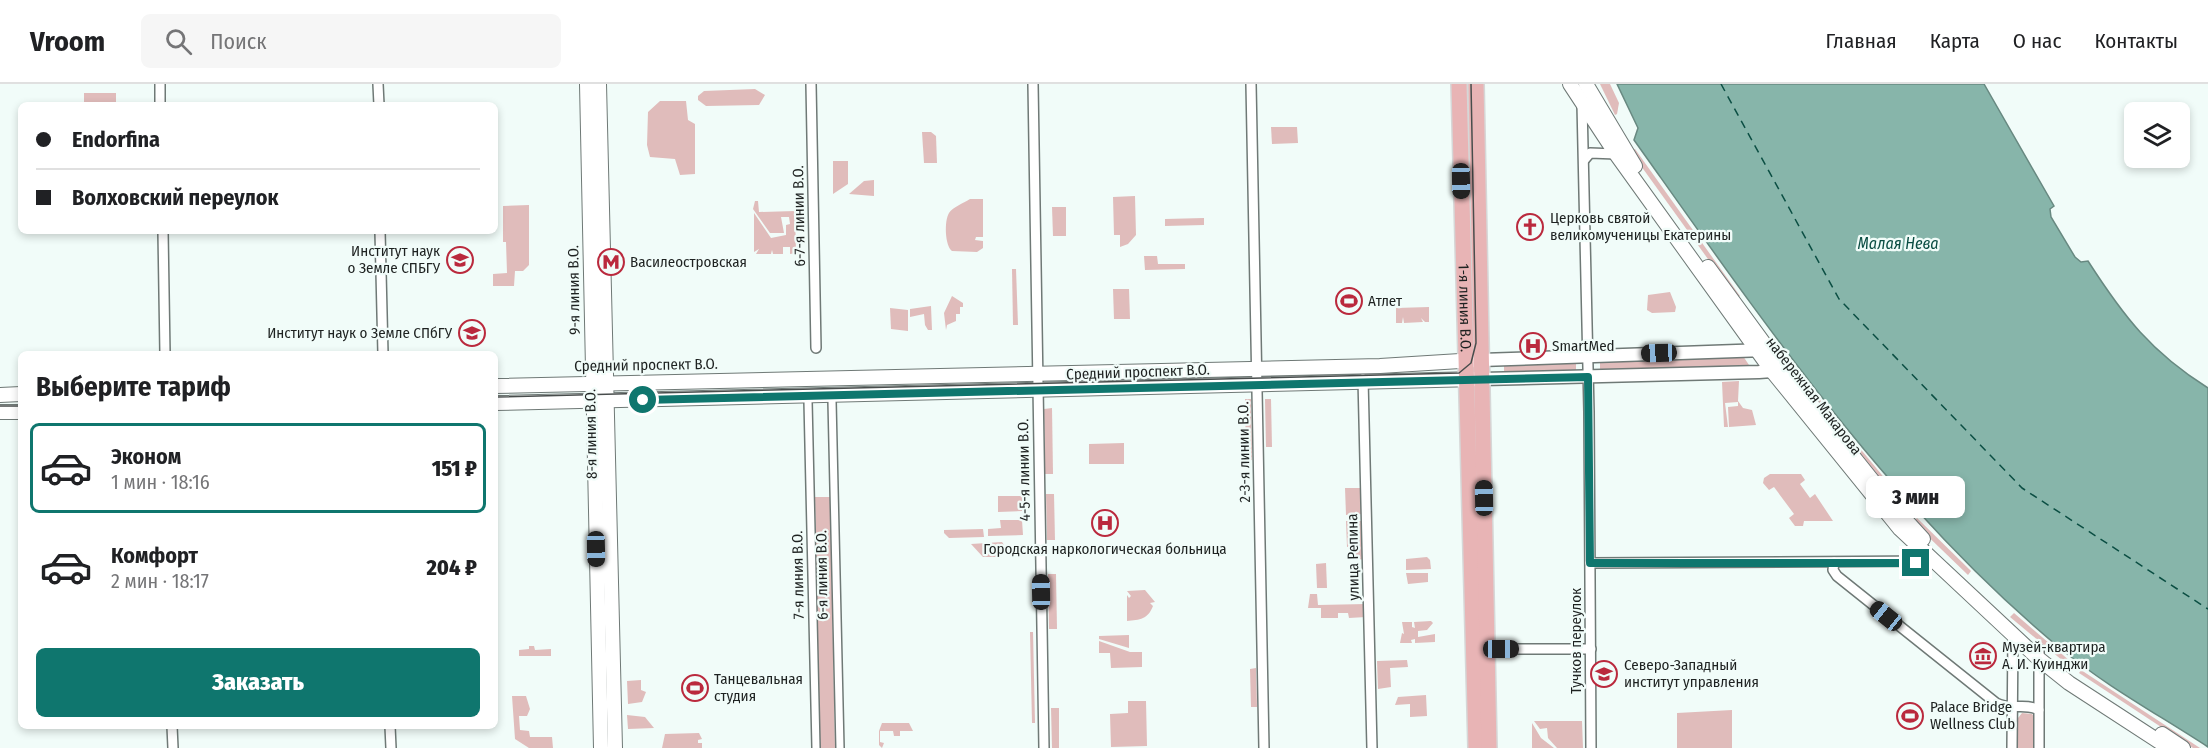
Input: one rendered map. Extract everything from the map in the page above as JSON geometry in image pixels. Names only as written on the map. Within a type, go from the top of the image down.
[{"type":"main road","name":"9-я линия В.О.","points":[[587,84],[599,383]]},
{"type":"main road","name":"8-я линия В.О.","points":[[599,84],[599,383],[615,748]]},
{"type":"main road","name":"1-я линия В.О.","points":[[1459,84],[1474,361],[1480,649],[1476,748]]},
{"type":"main road","points":[[1474,361],[1476,84]]},
{"type":"main road","name":"набережная Макарова","points":[[1570,84],[1588,100],[1775,368],[1892,506],[1934,561],[2069,683],[2169,748]]},
{"type":"main road","name":"набережная Макарова","points":[[1586,84],[1588,100],[1616,154],[1763,350]]},
{"type":"main road","points":[[1588,100],[1591,84]]},
{"type":"main road","name":"Средний проспект В.О.","points":[[498,386],[1257,369],[1474,361]]},
{"type":"main road","name":"Средний проспект В.О.","points":[[498,402],[1474,379]]},
{"type":"main road","points":[[0,395],[18,394]]},
{"type":"main road","points":[[600,401],[601,748]]},
{"type":"main road","points":[[0,412],[18,412]]},
{"type":"main road","name":"набережная Макарова","points":[[1919,541],[2014,632]]},
{"type":"main road","points":[[1480,649],[1489,748]]},
{"type":"main road","name":"набережная Макарова","points":[[2039,654],[2183,748]]},
{"type":"street","points":[[160,84],[160,102]]},
{"type":"street","points":[[378,84],[379,102]]},
{"type":"street","name":"6-7-я линии В.О.","points":[[812,84],[816,348]]},
{"type":"street","name":"4-5-я линии В.О.","points":[[1033,84],[1044,748]]},
{"type":"street","name":"2-3-я линии В.О.","points":[[1251,84],[1264,748]]},
{"type":"street","name":"Тучков переулок","points":[[1588,100],[1584,160],[1591,748]]},
{"type":"street","points":[[1584,160],[1590,153],[1616,154]]},
{"type":"street","points":[[163,234],[165,351]]},
{"type":"street","points":[[380,234],[383,351]]},
{"type":"street","name":"Средний проспект В.О.","points":[[1474,361],[1763,350]]},
{"type":"street","name":"улица Репина","points":[[1363,366],[1372,748]]},
{"type":"street","name":"Средний проспект В.О.","points":[[1474,379],[1588,377],[1775,368]]},
{"type":"street","name":"6-я линия В.О.","points":[[832,401],[840,748]]},
{"type":"street","name":"7-я линия В.О.","points":[[808,402],[816,748]]},
{"type":"street","points":[[1903,563],[1919,541]]},
{"type":"street","points":[[1590,563],[1903,563],[1934,561]]},
{"type":"street","points":[[1834,562],[1833,570],[1837,576],[1996,703],[2012,708],[2027,705],[2039,710]]},
{"type":"street","points":[[2012,748],[2014,632]]},
{"type":"street","points":[[1480,649],[1591,649]]},
{"type":"street","points":[[2039,654],[2039,748]]},
{"type":"street","points":[[172,729],[173,748]]},
{"type":"street","points":[[390,729],[391,748]]},
{"type":"shaded area","points":[[1600,84],[1610,84],[1619,103],[1617,114],[1615,115]]},
{"type":"shaded area","points":[[755,89],[765,95],[759,105],[706,106],[698,100],[698,96],[704,91]]},
{"type":"shaded area","points":[[84,93],[116,93],[116,102],[84,102]]},
{"type":"shaded area","points":[[660,101],[686,101],[688,120],[695,124],[695,174],[680,175],[675,159],[650,157],[647,145],[648,112]]},
{"type":"shaded area","points":[[1271,127],[1297,127],[1298,143],[1272,144]]},
{"type":"shaded area","points":[[922,132],[931,132],[936,136],[937,163],[924,163]]},
{"type":"shaded area","points":[[1635,149],[1740,296],[1736,298],[1636,159],[1631,151]]},
{"type":"shaded area","points":[[833,161],[848,161],[848,184],[833,194]]},
{"type":"shaded area","points":[[874,180],[874,196],[849,194],[864,181]]},
{"type":"shaded area","points":[[1135,196],[1136,235],[1128,244],[1120,247],[1120,235],[1114,235],[1113,197]]},
{"type":"shaded area","points":[[970,199],[983,199],[983,237],[976,237],[975,240],[983,241],[983,248],[977,252],[952,251],[947,239],[947,217],[953,209]]},
{"type":"shaded area","points":[[755,201],[758,201],[759,212],[795,211],[796,253],[790,254],[790,247],[783,247],[783,254],[773,254],[772,250],[771,254],[756,254],[759,249],[754,252],[754,213],[771,238],[786,235],[786,225],[790,224],[789,217],[781,217],[784,233],[770,233],[753,209]]},
{"type":"shaded area","points":[[529,205],[529,265],[523,271],[515,271],[514,286],[493,286],[493,274],[507,273],[506,242],[503,242],[503,206]]},
{"type":"shaded area","points":[[1052,207],[1066,207],[1066,236],[1053,236]]},
{"type":"shaded area","points":[[1204,218],[1204,225],[1165,226],[1165,219]]},
{"type":"shaded area","points":[[1144,256],[1157,256],[1158,264],[1185,264],[1185,269],[1145,270]]},
{"type":"shaded area","points":[[1012,269],[1016,269],[1018,325],[1013,325]]},
{"type":"shaded area","points":[[1113,289],[1129,289],[1130,319],[1114,319]]},
{"type":"shaded area","points":[[1670,292],[1676,307],[1675,312],[1652,313],[1647,310],[1648,295]]},
{"type":"shaded area","points":[[952,296],[963,303],[963,307],[960,307],[960,314],[956,314],[956,321],[947,325],[946,330],[944,313]]},
{"type":"shaded area","points":[[931,306],[932,330],[928,330],[924,314],[910,317],[910,309]]},
{"type":"shaded area","points":[[1429,307],[1429,322],[1421,318],[1423,322],[1404,323],[1403,317],[1402,323],[1396,323],[1396,308]]},
{"type":"shaded area","points":[[890,308],[908,310],[908,331],[891,329]]},
{"type":"shaded area","points":[[1743,356],[1751,368],[1600,373],[1600,360]]},
{"type":"shaded area","points":[[1576,361],[1576,374],[1504,374],[1504,362]]},
{"type":"shaded area","points":[[1793,367],[1914,514],[1910,518],[1789,370]]},
{"type":"shaded area","points":[[1739,381],[1738,401],[1743,408],[1752,410],[1756,425],[1729,427],[1728,407],[1738,406],[1738,402],[1725,403],[1728,427],[1724,427],[1722,382]]},
{"type":"shaded area","points":[[1245,399],[1251,399],[1252,460],[1246,461]]},
{"type":"shaded area","points":[[1265,399],[1271,399],[1272,447],[1266,447]]},
{"type":"shaded area","points":[[1052,408],[1053,474],[1045,474],[1044,409]]},
{"type":"shaded area","points":[[1124,443],[1124,464],[1089,464],[1089,444]]},
{"type":"shaded area","points":[[1770,474],[1801,474],[1805,480],[1800,484],[1810,498],[1815,494],[1833,521],[1804,521],[1803,526],[1795,526],[1789,518],[1794,514],[1774,487],[1769,490],[1763,483],[1764,478]]},
{"type":"shaded area","points":[[1345,488],[1364,488],[1362,514],[1346,515]]},
{"type":"shaded area","points":[[1046,494],[1054,494],[1055,540],[1047,540]]},
{"type":"shaded area","points":[[998,496],[1022,496],[1022,511],[998,512]]},
{"type":"shaded area","points":[[815,497],[830,497],[835,748],[820,748]]},
{"type":"shaded area","points":[[1917,518],[1971,571],[1968,575],[1913,522]]},
{"type":"shaded area","points":[[1000,520],[1022,520],[1023,535],[988,536],[988,529],[1001,528]]},
{"type":"shaded area","points":[[1346,521],[1364,521],[1366,560],[1351,558],[1351,547],[1347,547]]},
{"type":"shaded area","points":[[983,529],[984,537],[949,538],[944,533],[944,530]]},
{"type":"shaded area","points":[[1002,542],[1004,545],[997,557],[983,557],[971,544]]},
{"type":"shaded area","points":[[1427,557],[1430,560],[1431,569],[1406,570],[1406,559]]},
{"type":"shaded area","points":[[1326,563],[1327,588],[1317,588],[1316,564]]},
{"type":"shaded area","points":[[1406,573],[1428,573],[1428,582],[1408,584]]},
{"type":"shaded area","points":[[1048,574],[1056,574],[1057,629],[1049,629]]},
{"type":"shaded area","points":[[1145,590],[1155,602],[1150,603],[1153,606],[1149,614],[1143,618],[1127,621],[1127,595],[1129,598],[1131,596],[1127,591]]},
{"type":"shaded area","points":[[1310,594],[1317,594],[1318,605],[1366,604],[1366,617],[1349,618],[1348,613],[1338,613],[1338,618],[1321,618],[1321,608],[1308,608]]},
{"type":"shaded area","points":[[2014,613],[2077,667],[2074,670],[2010,617]]},
{"type":"shaded area","points":[[1431,621],[1433,623],[1427,630],[1418,631],[1418,637],[1435,634],[1435,642],[1415,643],[1415,639],[1411,640],[1412,643],[1400,643],[1402,633],[1404,634],[1402,622],[1412,622],[1412,627],[1415,628],[1414,622]]},
{"type":"shaded area","points":[[1030,632],[1033,632],[1035,723],[1032,723]]},
{"type":"shaded area","points":[[1129,635],[1129,648],[1099,639],[1099,636]]},
{"type":"shaded area","points":[[1099,641],[1130,652],[1142,652],[1142,667],[1111,668],[1110,653],[1099,653]]},
{"type":"shaded area","points":[[529,646],[534,646],[535,650],[551,649],[551,656],[519,656],[519,650],[529,649]]},
{"type":"shaded area","points":[[1407,660],[1408,667],[1390,668],[1391,687],[1378,689],[1377,661]]},
{"type":"shaded area","points":[[1256,668],[1257,707],[1251,707],[1250,669]]},
{"type":"shaded area","points":[[2081,670],[2200,748],[2193,748],[2079,673]]},
{"type":"shaded area","points":[[641,680],[641,690],[646,692],[642,702],[628,704],[627,681]]},
{"type":"shaded area","points":[[1426,695],[1427,716],[1410,717],[1410,704],[1395,705],[1398,697]]},
{"type":"shaded area","points":[[512,696],[526,696],[530,709],[527,716],[519,716],[520,730],[529,731],[530,737],[552,737],[553,748],[529,748],[515,739]]},
{"type":"shaded area","points":[[1128,701],[1146,701],[1147,746],[1111,747],[1110,714],[1128,713]]},
{"type":"shaded area","points":[[1051,708],[1059,708],[1059,748],[1052,748]]},
{"type":"shaded area","points":[[1732,710],[1732,748],[1677,748],[1677,713]]},
{"type":"shaded area","points":[[2022,713],[2032,714],[2035,718],[2035,748],[2018,748],[2018,718]]},
{"type":"shaded area","points":[[627,715],[645,717],[654,728],[628,729]]},
{"type":"shaded area","points":[[1534,721],[1582,721],[1583,748],[1557,748],[1548,738],[1547,728],[1540,729]]},
{"type":"shaded area","points":[[882,723],[909,723],[913,731],[900,731],[900,736],[894,736],[893,731],[880,731],[880,742],[884,743],[882,748],[879,745],[879,731]]},
{"type":"shaded area","points":[[1532,723],[1541,738],[1554,748],[1532,748]]},
{"type":"shaded area","points":[[699,733],[702,739],[698,740],[698,743],[702,743],[702,748],[662,748],[665,734]]},
{"type":"water","name":"Малая Нева","points":[[1617,84],[1984,84],[2054,206],[2050,209],[2051,217],[2075,257],[2081,262],[2088,261],[2127,316],[2154,347],[2208,388],[2208,747],[2114,688],[2061,649],[1999,594],[1940,535],[1884,473],[1780,343],[1634,140],[1638,128]]},
{"type":"ferry route","points":[[1721,84],[1839,299],[2022,488],[2208,609]]},
{"type":"tram line","points":[[498,397],[1459,373],[1471,363],[1476,343],[1471,84]]},
{"type":"tram line","points":[[0,406],[18,406]]},
{"type":"place","name":"Церковь святой великомученицы Екатерины","points":[[1530,227]]},
{"type":"place","name":"Институт наук о Земле СПБГУ","points":[[460,260]]},
{"type":"place","name":"Василеостровская","points":[[611,262]]},
{"type":"place","name":"Атлет","points":[[1349,301]]},
{"type":"place","name":"Институт наук о Земле СПбГУ","points":[[472,333]]},
{"type":"place","name":"SmartMed","points":[[1533,346]]},
{"type":"place","name":"Городская наркологическая больница","points":[[1105,523]]},
{"type":"place","name":"Музей-квартира А. И. Куинджи","points":[[1983,656]]},
{"type":"place","name":"Северо-Западный институт управления","points":[[1604,674]]},
{"type":"place","name":"Танцевальная студия","points":[[695,688]]},
{"type":"place","name":"Palace Bridge Wellness Club","points":[[1910,716]]},
{"type":"route","points":[[643,400],[798,394],[1055,391],[1588,377],[1590,563],[1916,563]]}]
